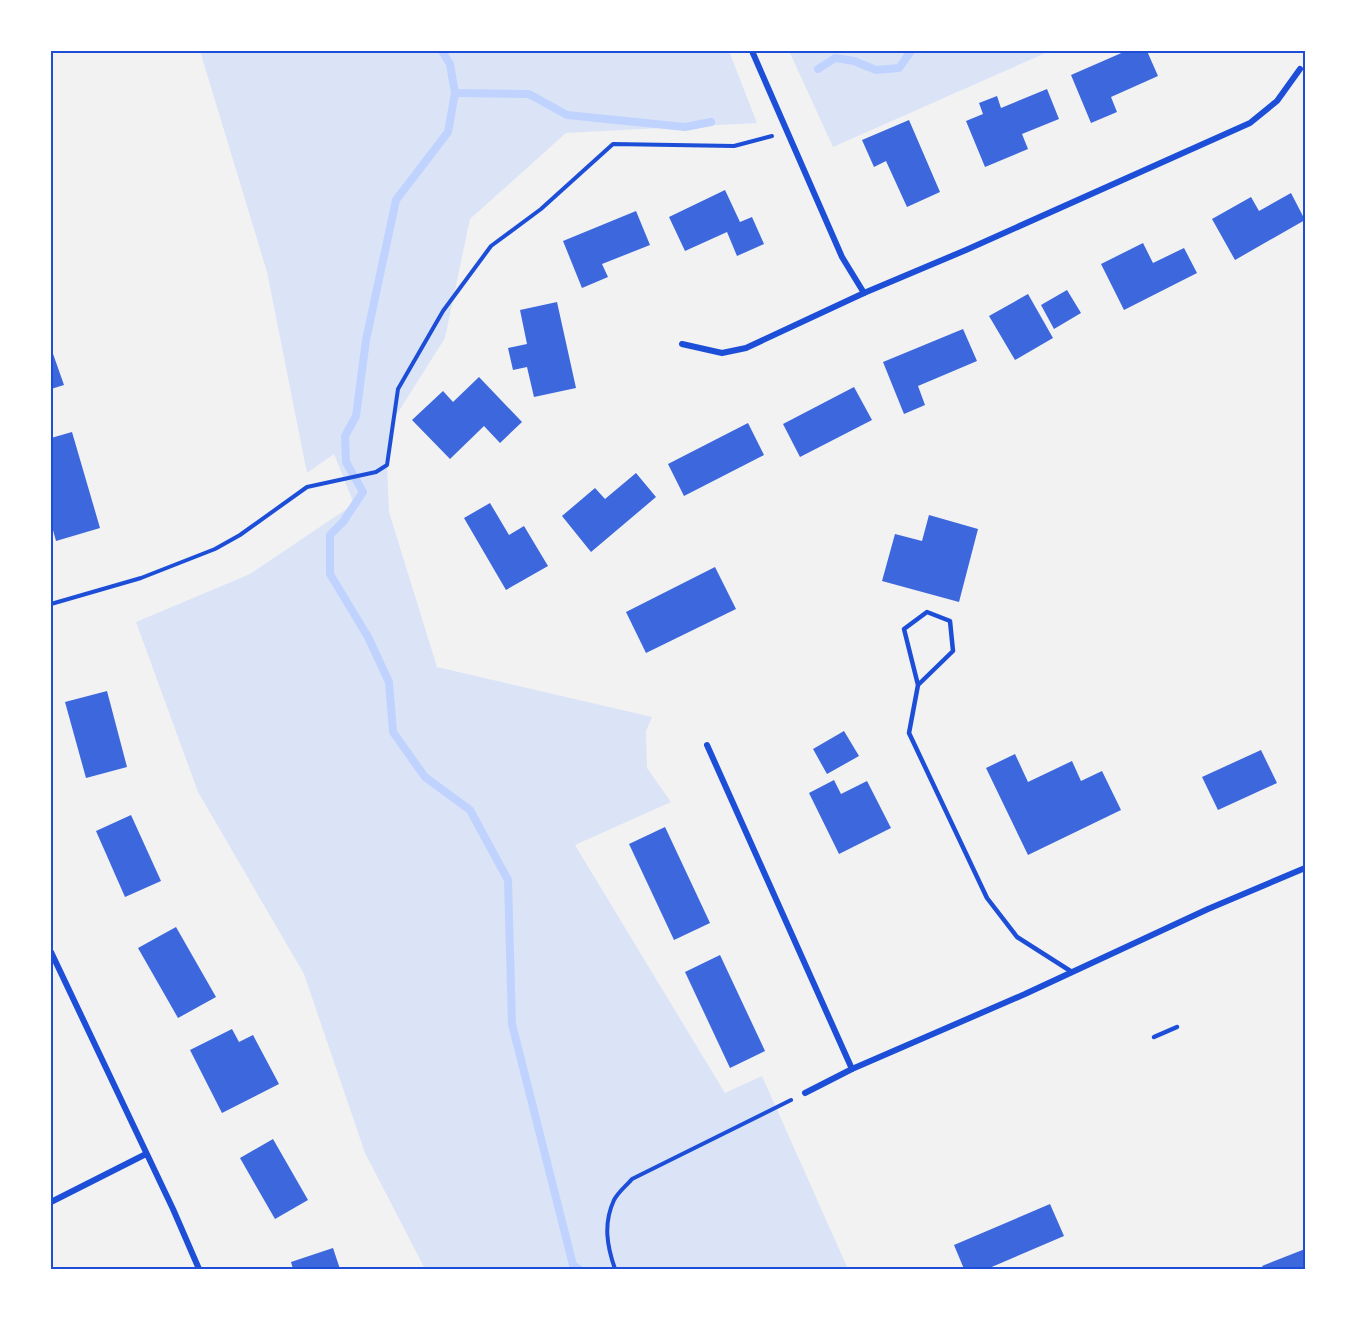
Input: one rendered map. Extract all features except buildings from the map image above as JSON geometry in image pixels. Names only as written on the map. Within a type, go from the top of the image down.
[{"type":"street","points":[[752,51],[842,256],[864,293]]},
{"type":"street","points":[[682,344],[722,353],[746,348],[864,293],[1250,123],[1277,102],[1300,69]]},
{"type":"street","points":[[707,745],[852,1069]]},
{"type":"street","points":[[805,1093],[852,1069],[1208,909],[1305,868]]},
{"type":"street","points":[[51,952],[173,1209],[199,1269]]},
{"type":"street","points":[[51,1202],[146,1154]]},
{"type":"lane","points":[[918,685],[953,651],[950,621],[927,612],[904,628],[918,685],[909,733],[987,898],[1017,937],[1072,972]]},
{"type":"lane","points":[[1154,1037],[1177,1027]]},
{"type":"path","points":[[51,604],[141,578],[215,549],[240,535],[307,487],[376,472],[387,465],[398,389],[443,311],[491,246],[541,209],[613,144],[734,146],[762,140],[786,129]]},
{"type":"path","points":[[615,1269],[607,1246],[608,1220],[615,1199],[632,1179],[805,1093]]},
{"type":"shaded area","points":[[200,51],[729,51],[757,123],[566,133],[470,219],[445,338],[392,422],[387,465],[389,512],[437,667],[652,717],[646,731],[647,768],[671,802],[575,845],[725,1093],[762,1076],[848,1269],[425,1269],[365,1153],[304,974],[198,792],[136,622],[250,574],[354,504],[334,454],[307,473],[267,272]]},
{"type":"shaded area","points":[[789,51],[1050,51],[833,147]]},
{"type":"waterway","points":[[442,51],[450,64],[455,93],[448,132],[396,200],[366,340],[356,416],[345,436],[346,462],[363,492],[343,522],[330,535],[330,574],[368,637],[389,682],[393,732],[425,777],[470,810],[508,880],[512,1024],[573,1265],[579,1269]]},
{"type":"waterway","points":[[818,69],[835,58],[854,61],[876,70],[899,68],[911,51]]},
{"type":"waterway","points":[[455,93],[529,94],[567,115],[685,127],[711,122]]}]
